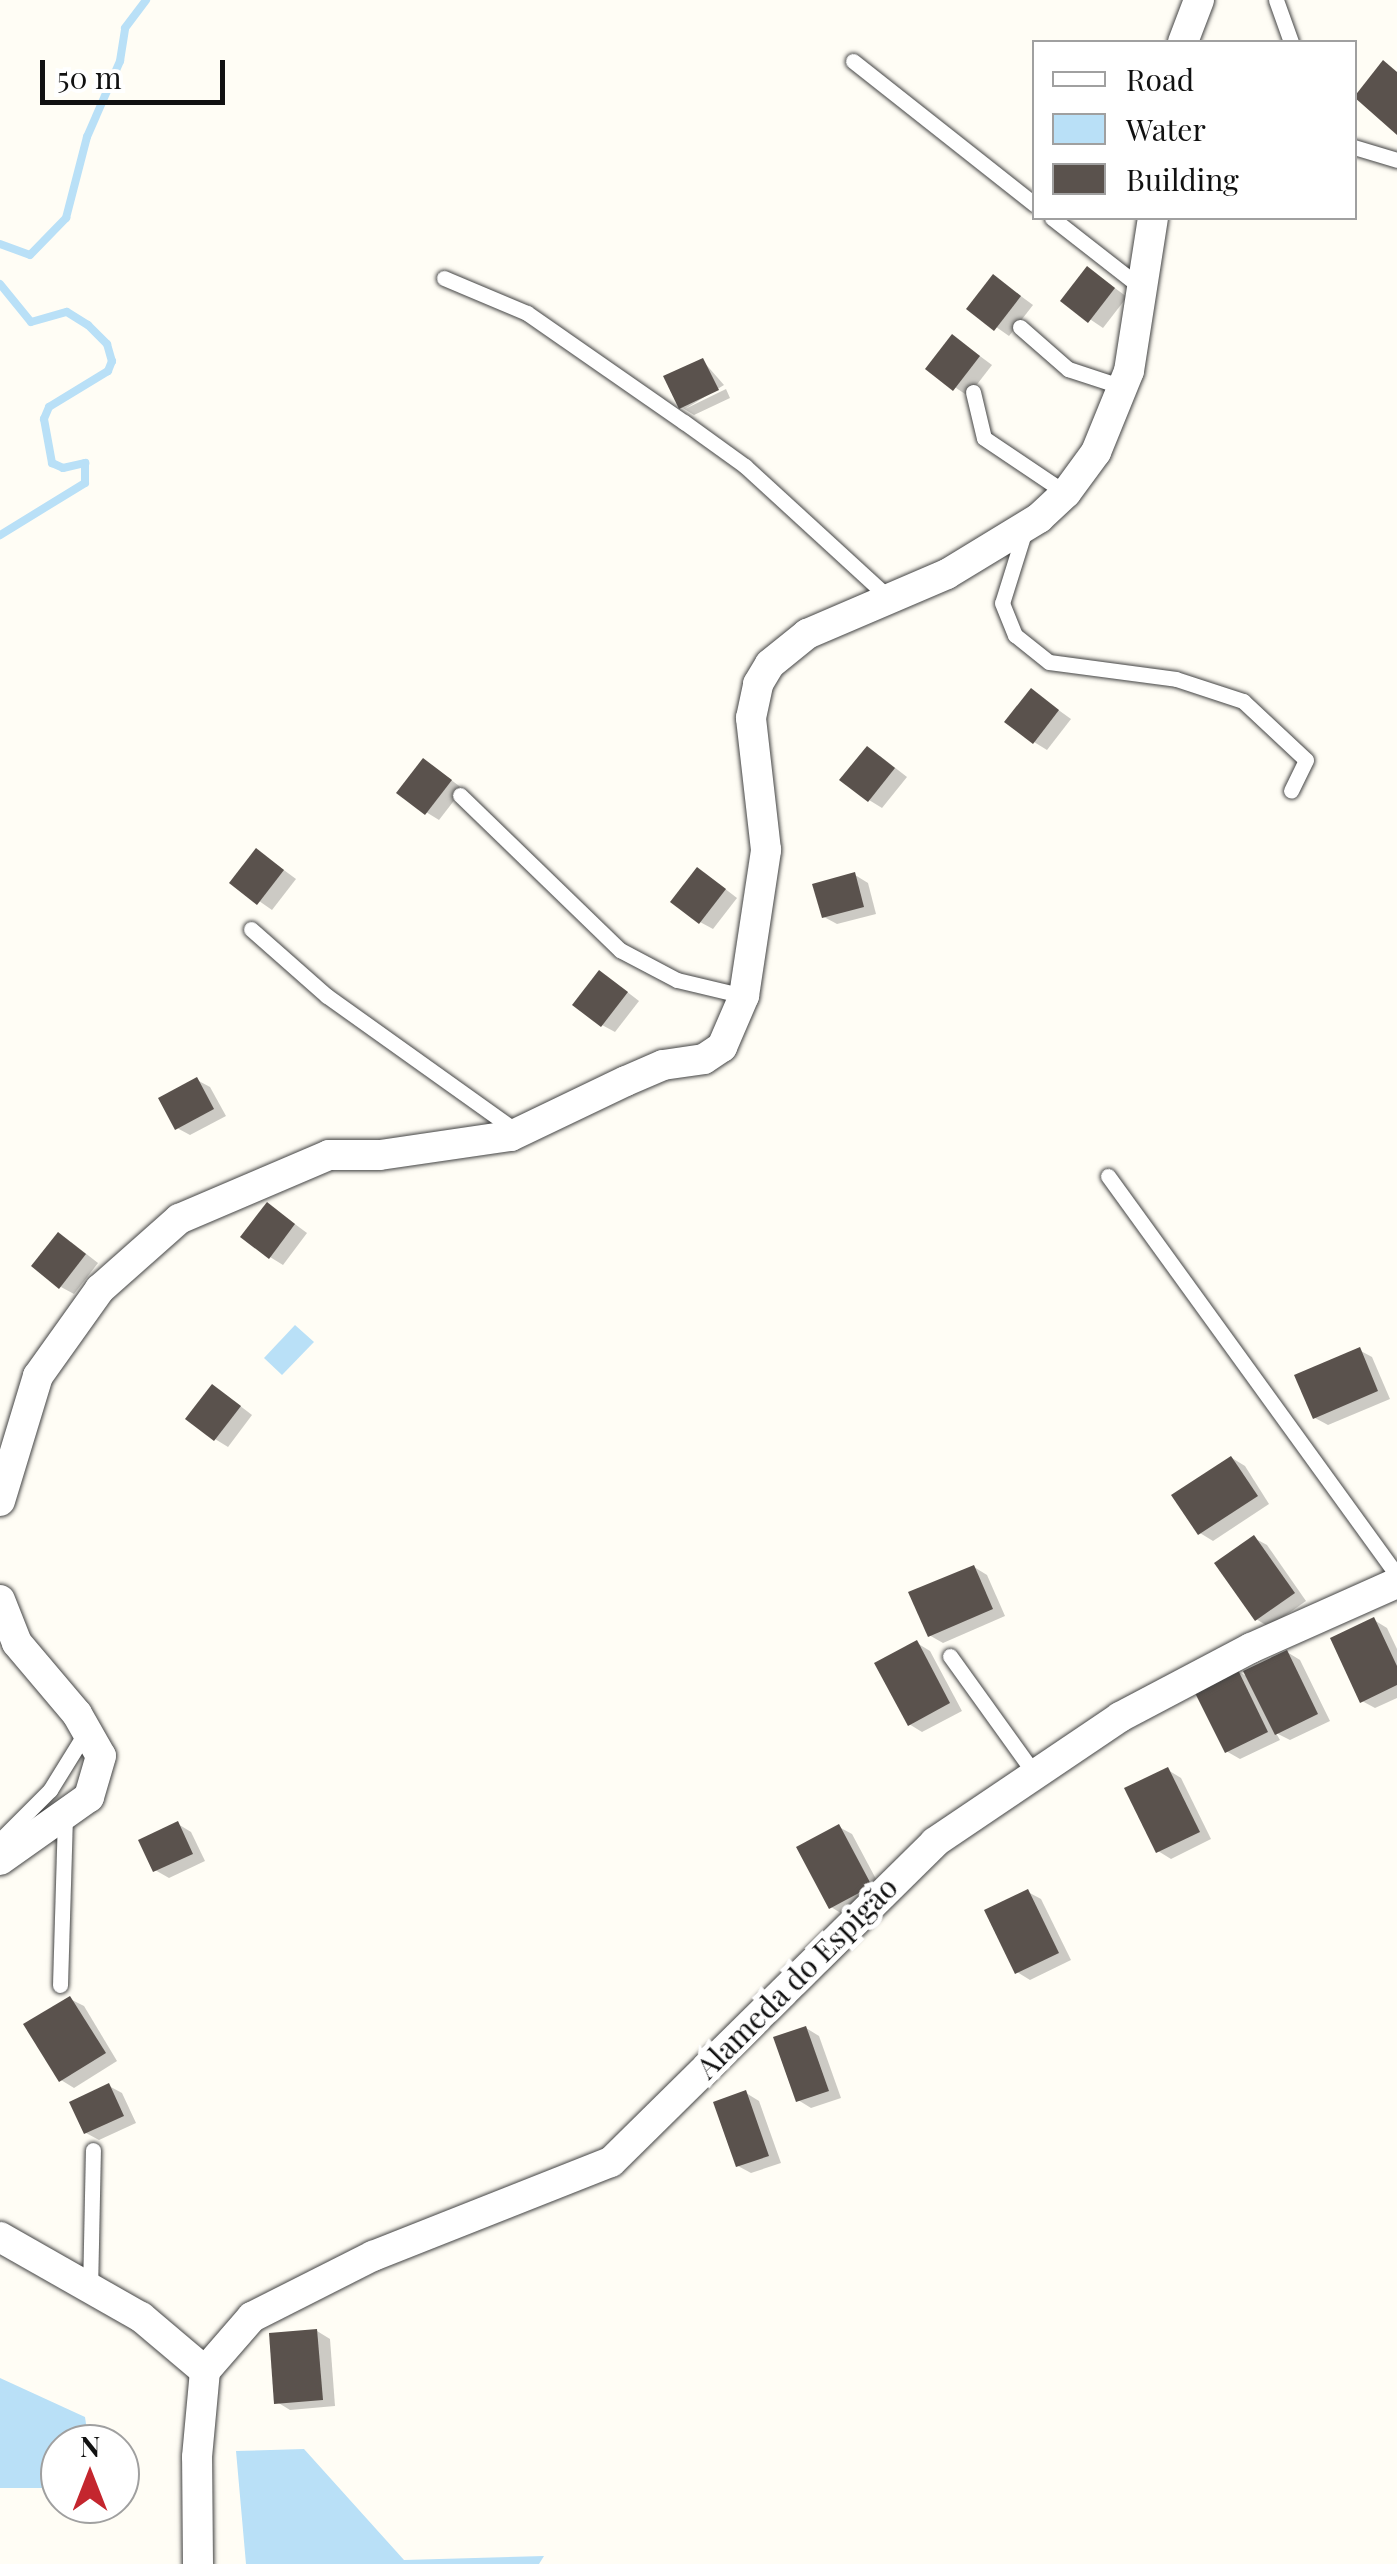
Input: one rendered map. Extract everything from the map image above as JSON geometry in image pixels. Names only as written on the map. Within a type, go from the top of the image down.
[{"type":"street","points":[[1184,40],[1199,0]]},
{"type":"street","points":[[0,1501],[38,1376],[100,1290],[179,1219],[329,1155],[380,1155],[518,1132],[663,1065],[704,1059],[722,1047],[744,996],[768,828],[750,718],[758,684],[807,634],[887,596],[947,574],[1028,525],[1066,493],[1096,452],[1123,387],[1144,290],[1153,220]]},
{"type":"street","name":"Alameda do Espigão","points":[[205,2371],[227,2339],[282,2298],[611,2162],[935,1842],[1034,1772],[1197,1674],[1397,1583]]},
{"type":"street","points":[[0,1600],[16,1643],[87,1730],[101,1756],[96,1785],[64,1818],[0,1860]]},
{"type":"street","points":[[0,2237],[141,2317],[205,2371],[196,2457],[198,2564]]},
{"type":"lane","points":[[1276,0],[1290,40]]},
{"type":"lane","points":[[853,61],[1032,202]]},
{"type":"lane","points":[[1357,148],[1397,160]]},
{"type":"lane","points":[[1055,220],[1144,290]]},
{"type":"lane","points":[[444,278],[527,313],[684,422],[745,466],[887,596]]},
{"type":"lane","points":[[1020,327],[1068,369],[1123,387]]},
{"type":"lane","points":[[972,392],[984,438],[1066,493]]},
{"type":"lane","points":[[1028,525],[1002,603],[1015,635],[1050,662],[1176,680],[1243,701],[1306,760],[1291,790]]},
{"type":"lane","points":[[460,795],[620,950],[678,980],[744,996]]},
{"type":"lane","points":[[251,929],[327,996],[518,1132]]},
{"type":"lane","points":[[1108,1176],[1397,1575]]},
{"type":"lane","points":[[950,1656],[1034,1772]]},
{"type":"lane","points":[[0,1840],[50,1790],[87,1730]]},
{"type":"lane","points":[[60,1984],[64,1818]]},
{"type":"lane","points":[[90,2290],[93,2150]]},
{"type":"water","points":[[295,1325],[314,1342],[282,1375],[264,1358]]},
{"type":"water","points":[[0,2378],[85,2417],[86,2424],[40,2424],[40,2488],[0,2488]]},
{"type":"water","points":[[304,2449],[404,2560],[544,2556],[539,2564],[246,2564],[236,2451]]},
{"type":"building","points":[[1383,60],[1397,72],[1397,135],[1357,100],[1357,93]]},
{"type":"building","points":[[1087,266],[1115,288],[1088,323],[1060,301]]},
{"type":"building","points":[[993,274],[1021,296],[994,331],[966,309]]},
{"type":"building","points":[[952,334],[980,356],[953,391],[925,369]]},
{"type":"building","points":[[703,358],[719,390],[679,409],[663,376]]},
{"type":"building","points":[[1031,688],[1059,710],[1033,744],[1004,722]]},
{"type":"building","points":[[867,746],[895,768],[868,802],[839,780]]},
{"type":"building","points":[[423,758],[452,780],[425,815],[396,793]]},
{"type":"building","points":[[256,848],[284,870],[257,905],[229,883]]},
{"type":"building","points":[[697,867],[726,889],[699,924],[670,902]]},
{"type":"building","points":[[855,872],[864,907],[822,918],[812,884]]},
{"type":"building","points":[[599,970],[628,992],[601,1027],[572,1005]]},
{"type":"building","points":[[197,1077],[214,1109],[175,1130],[158,1098]]},
{"type":"building","points":[[267,1202],[295,1224],[269,1259],[240,1237]]},
{"type":"building","points":[[58,1232],[86,1254],[59,1289],[31,1266]]},
{"type":"building","points":[[1360,1347],[1378,1391],[1313,1419],[1294,1375]]},
{"type":"building","points":[[212,1384],[241,1406],[214,1441],[185,1419]]},
{"type":"building","points":[[1231,1456],[1258,1496],[1198,1535],[1171,1495]]},
{"type":"building","points":[[1254,1535],[1295,1593],[1255,1621],[1214,1563]]},
{"type":"building","points":[[974,1565],[993,1609],[928,1637],[908,1592]]},
{"type":"building","points":[[1374,1617],[1397,1666],[1397,1685],[1360,1703],[1330,1638]]},
{"type":"building","points":[[917,1640],[950,1703],[908,1726],[874,1663]]},
{"type":"building","points":[[1287,1650],[1318,1714],[1275,1735],[1243,1671]]},
{"type":"building","points":[[1237,1668],[1268,1732],[1225,1753],[1193,1689]]},
{"type":"building","points":[[1168,1767],[1200,1832],[1156,1853],[1124,1788]]},
{"type":"building","points":[[178,1821],[193,1854],[153,1872],[138,1840]]},
{"type":"building","points":[[839,1824],[872,1886],[829,1909],[796,1847]]},
{"type":"building","points":[[1028,1889],[1059,1953],[1015,1974],[984,1910]]},
{"type":"building","points":[[70,1996],[106,2053],[59,2082],[23,2024]]},
{"type":"building","points":[[806,2026],[829,2091],[796,2102],[773,2037]]},
{"type":"building","points":[[109,2083],[124,2116],[84,2134],[69,2102]]},
{"type":"building","points":[[746,2090],[769,2156],[736,2167],[713,2102]]},
{"type":"building","points":[[317,2329],[323,2400],[274,2404],[269,2333]]},
{"type":"waterway","points":[[0,244],[30,255],[66,218],[87,137],[120,61],[125,28],[146,0]]},
{"type":"waterway","points":[[0,284],[31,322],[67,312],[88,325],[107,344],[112,361],[108,371],[49,407],[44,419],[52,463],[63,468],[85,463],[85,483],[0,535]]}]
